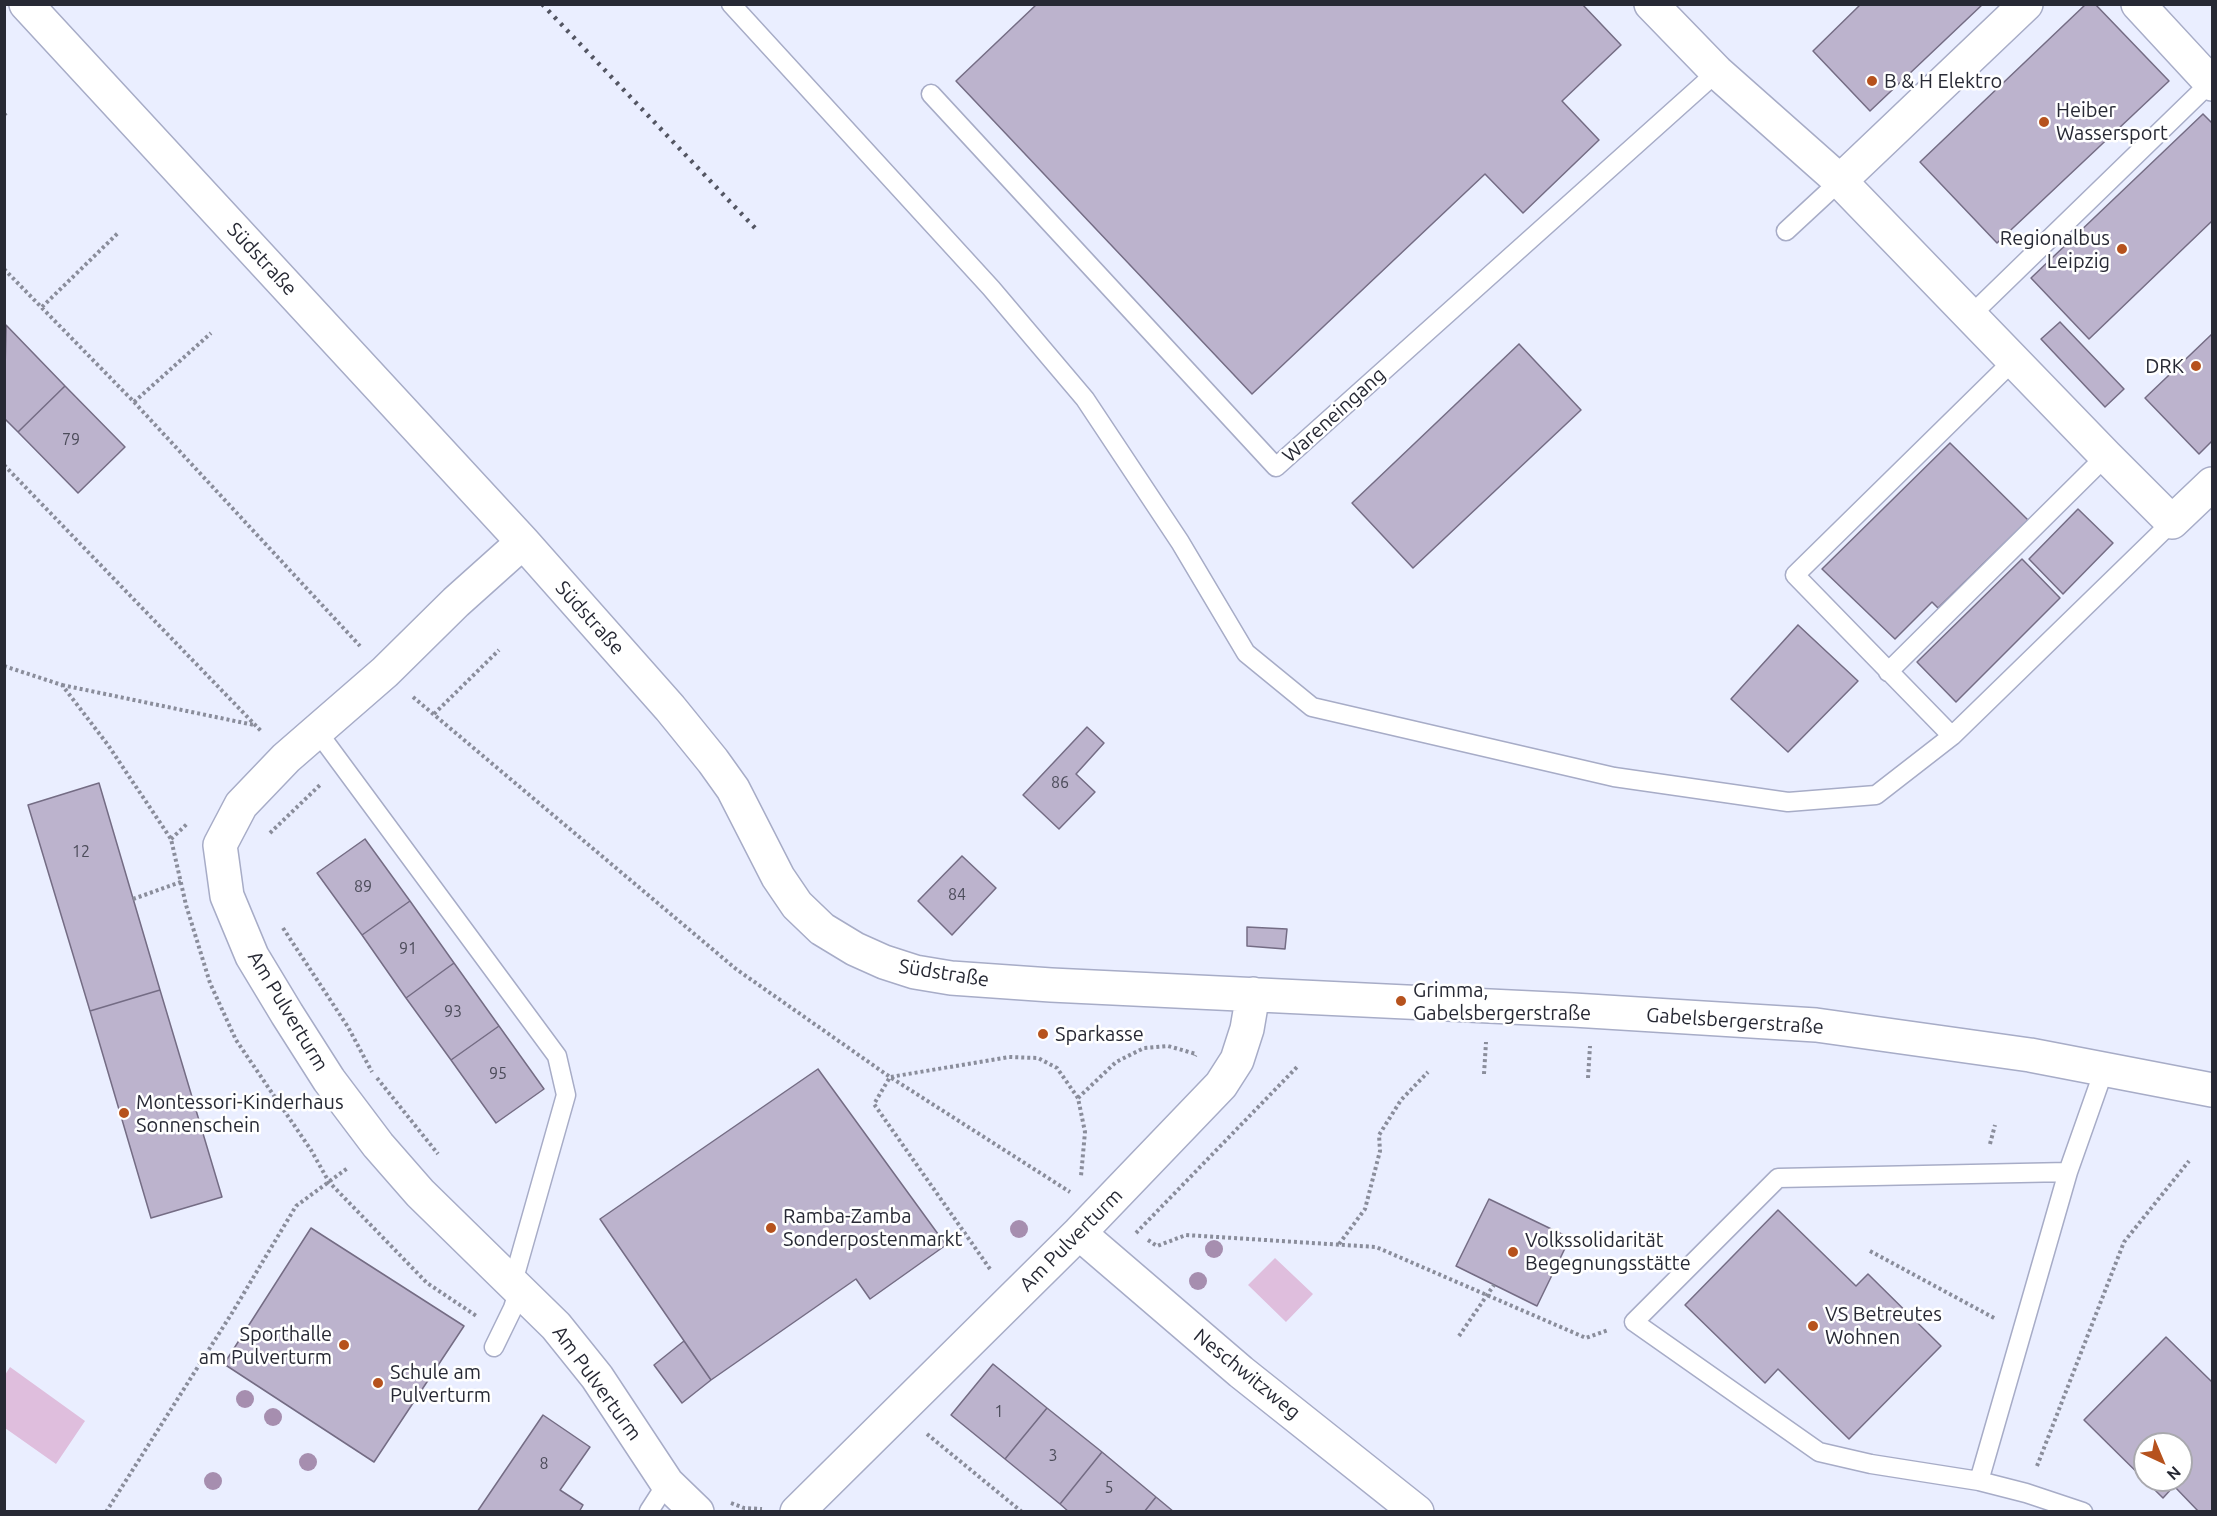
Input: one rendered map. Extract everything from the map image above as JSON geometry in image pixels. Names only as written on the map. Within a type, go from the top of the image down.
[{"type":"street","name":"Südstraße","points":[[26,4],[522,542],[670,708],[733,789],[778,877],[797,905],[822,929],[846,944],[885,962],[915,972],[951,978],[1253,994]]},
{"type":"street","points":[[1651,4],[1717,72],[1840,181],[2172,522],[2212,484]]},
{"type":"street","points":[[1840,181],[2026,4]]},
{"type":"street","points":[[2138,4],[2212,83]]},
{"type":"street","name":"Am Pulverturm","points":[[522,542],[456,602],[385,672],[286,758],[240,805],[220,844],[226,896],[252,956],[281,1004],[329,1080],[378,1145],[420,1193],[556,1326],[597,1377],[668,1483],[712,1506]]},
{"type":"street","name":"Am Pulverturm","points":[[781,1510],[899,1412],[1086,1214],[1221,1085],[1237,1060],[1247,1029],[1253,994]]},
{"type":"street","name":"Gabelsbergerstraße","points":[[1253,994],[1563,1009],[1816,1025],[2007,1052],[2212,1090]]},
{"type":"street","name":"Neschwitzweg","points":[[1086,1214],[1241,1372],[1417,1512]]},
{"type":"lane","points":[[731,4],[991,288],[1084,399],[1180,542],[1246,653],[1312,706],[1614,777],[1788,802],[1876,795],[1952,736],[2172,522]]},
{"type":"lane","name":"Wareneingang","points":[[931,94],[1276,467],[1717,72]]},
{"type":"lane","points":[[1970,316],[2212,83]]},
{"type":"lane","points":[[1786,231],[1840,181]]},
{"type":"lane","points":[[1952,736],[1795,574],[2014,360]]},
{"type":"lane","points":[[1888,672],[2106,456]]},
{"type":"lane","points":[[317,731],[557,1056],[566,1095],[516,1285],[513,1308],[494,1347]]},
{"type":"lane","points":[[1979,1481],[2068,1172],[2104,1070]]},
{"type":"lane","points":[[2068,1172],[1778,1178],[1634,1322],[1819,1452],[1871,1464],[1979,1481],[2026,1493],[2083,1512]]},
{"type":"lane","points":[[649,1510],[668,1483]]},
{"type":"path","points":[[42,307],[119,232]]},
{"type":"path","points":[[4,269],[134,402],[385,672],[736,969],[1086,1214],[1137,1233],[1157,1246],[1186,1235],[1376,1247],[1586,1338],[1634,1322]]},
{"type":"path","points":[[134,402],[211,333]]},
{"type":"path","points":[[4,465],[286,758]]},
{"type":"path","points":[[434,714],[499,650]]},
{"type":"path","points":[[62,685],[255,726]]},
{"type":"path","points":[[264,838],[342,765]]},
{"type":"path","points":[[133,899],[181,882]]},
{"type":"path","points":[[276,919],[348,1027],[372,1072],[443,1159]]},
{"type":"path","points":[[1078,1098],[1116,1062],[1144,1048],[1168,1046],[1196,1054],[1193,1063]]},
{"type":"path","points":[[973,1246],[874,1104],[890,1077],[1009,1057],[1038,1058],[1057,1068],[1078,1098],[1085,1132],[1086,1214]]},
{"type":"path","points":[[1137,1233],[1297,1066]]},
{"type":"path","points":[[1338,1245],[1365,1209],[1380,1151],[1379,1135],[1401,1100],[1428,1072]]},
{"type":"path","points":[[106,1512],[232,1313],[296,1206],[378,1145]]},
{"type":"path","points":[[2026,1493],[2124,1242],[2188,1161]]},
{"type":"path","points":[[1869,1251],[2021,1332]]},
{"type":"path","points":[[1459,1336],[1494,1285]]},
{"type":"path","points":[[899,1412],[1022,1512]]},
{"type":"path","points":[[712,1506],[781,1510]]},
{"type":"shaded area","points":[[1275,1258],[1313,1294],[1286,1322],[1248,1285]]},
{"type":"shaded area","points":[[10,1367],[85,1421],[56,1464],[5,1428],[5,1375]]},
{"type":"building","points":[[1037,4],[1582,4],[1621,45],[1562,101],[1599,140],[1523,213],[1485,174],[1252,394],[956,81]]},
{"type":"building","name":"B & H Elektro","points":[[1861,4],[1983,4],[1870,111],[1813,51]]},
{"type":"building","name":"Heiber Wassersport","points":[[2086,4],[2095,4],[2169,81],[1997,243],[1920,162]]},
{"type":"building","name":"Regionalbus Leipzig","points":[[2203,114],[2212,123],[2212,221],[2089,339],[2031,278]]},
{"type":"building","points":[[2060,322],[2124,389],[2105,407],[2041,339]]},
{"type":"building","points":[[6,325],[65,386],[18,432],[4,418]]},
{"type":"building","name":"DRK","points":[[2212,334],[2212,441],[2199,454],[2145,398]]},
{"type":"building","points":[[1519,344],[1581,410],[1413,568],[1352,503]]},
{"type":"building","points":[[65,386],[125,447],[78,493],[18,432]]},
{"type":"building","points":[[1950,443],[2028,520],[1938,608],[1932,602],[1895,639],[1822,569]]},
{"type":"building","points":[[2078,509],[2113,543],[2063,594],[2029,559]]},
{"type":"building","points":[[2022,559],[2060,598],[1956,702],[1917,662]]},
{"type":"building","points":[[1798,625],[1858,681],[1788,752],[1731,699]]},
{"type":"building","points":[[1087,727],[1104,743],[1076,774],[1095,792],[1059,829],[1023,795]]},
{"type":"building","points":[[99,783],[160,990],[90,1011],[28,805]]},
{"type":"building","points":[[365,839],[410,901],[362,935],[317,873]]},
{"type":"building","points":[[962,856],[996,888],[952,935],[918,901]]},
{"type":"building","points":[[410,901],[454,963],[406,998],[362,935]]},
{"type":"building","points":[[1247,927],[1287,929],[1285,949],[1247,946]]},
{"type":"building","points":[[454,963],[499,1026],[451,1060],[406,998]]},
{"type":"building","points":[[160,990],[222,1197],[151,1218],[90,1011]]},
{"type":"building","points":[[499,1026],[544,1089],[496,1123],[451,1060]]},
{"type":"building","name":"Ramba-Zamba Sonderpostenmarkt","points":[[818,1069],[946,1245],[870,1299],[856,1279],[711,1380],[600,1219]]},
{"type":"building","name":"Volkssolidarität Begegnungsstätte","points":[[1489,1199],[1570,1238],[1537,1306],[1456,1266]]},
{"type":"building","name":"VS Betreutes Wohnen","points":[[1778,1210],[1856,1286],[1868,1274],[1941,1346],[1849,1439],[1778,1369],[1765,1383],[1685,1305]]},
{"type":"building","name":"Sporthalle am Pulverturm","points":[[311,1228],[464,1326],[374,1462],[224,1364]]},
{"type":"building","points":[[2166,1337],[2212,1382],[2212,1512],[2199,1512],[2180,1492],[2193,1492],[2193,1432],[2133,1432],[2133,1468],[2084,1420]]},
{"type":"building","points":[[684,1341],[711,1380],[682,1403],[654,1365]]},
{"type":"building","points":[[993,1364],[1047,1408],[1005,1459],[951,1415]]},
{"type":"building","points":[[1047,1408],[1102,1452],[1060,1504],[1005,1459]]},
{"type":"building","points":[[543,1415],[590,1447],[560,1490],[583,1505],[579,1512],[477,1512]]},
{"type":"building","points":[[1102,1452],[1156,1497],[1144,1512],[1069,1512],[1060,1504]]},
{"type":"building","points":[[2157,1492],[2168,1492],[2163,1498]]},
{"type":"building","points":[[1156,1497],[1174,1512],[1144,1512]]},
{"type":"railway","points":[[542,4],[755,228]]},
{"type":"place","name":"B & H Elektro","points":[[1872,81]]},
{"type":"place","name":"Heiber Wassersport","points":[[2044,122]]},
{"type":"place","name":"Regionalbus Leipzig","points":[[2122,249]]},
{"type":"place","name":"DRK","points":[[2196,366]]},
{"type":"place","name":"Grimma, Gabelsbergerstraße","points":[[1401,1001]]},
{"type":"place","name":"Sparkasse","points":[[1043,1034]]},
{"type":"place","name":"Montessori-Kinderhaus Sonnenschein","points":[[124,1113]]},
{"type":"place","name":"Ramba-Zamba Sonderpostenmarkt","points":[[771,1228]]},
{"type":"place","name":"Volkssolidarität Begegnungsstätte","points":[[1513,1252]]},
{"type":"place","name":"VS Betreutes Wohnen","points":[[1813,1326]]},
{"type":"place","name":"Sporthalle am Pulverturm","points":[[344,1345]]},
{"type":"place","name":"Schule am Pulverturm","points":[[378,1383]]}]
